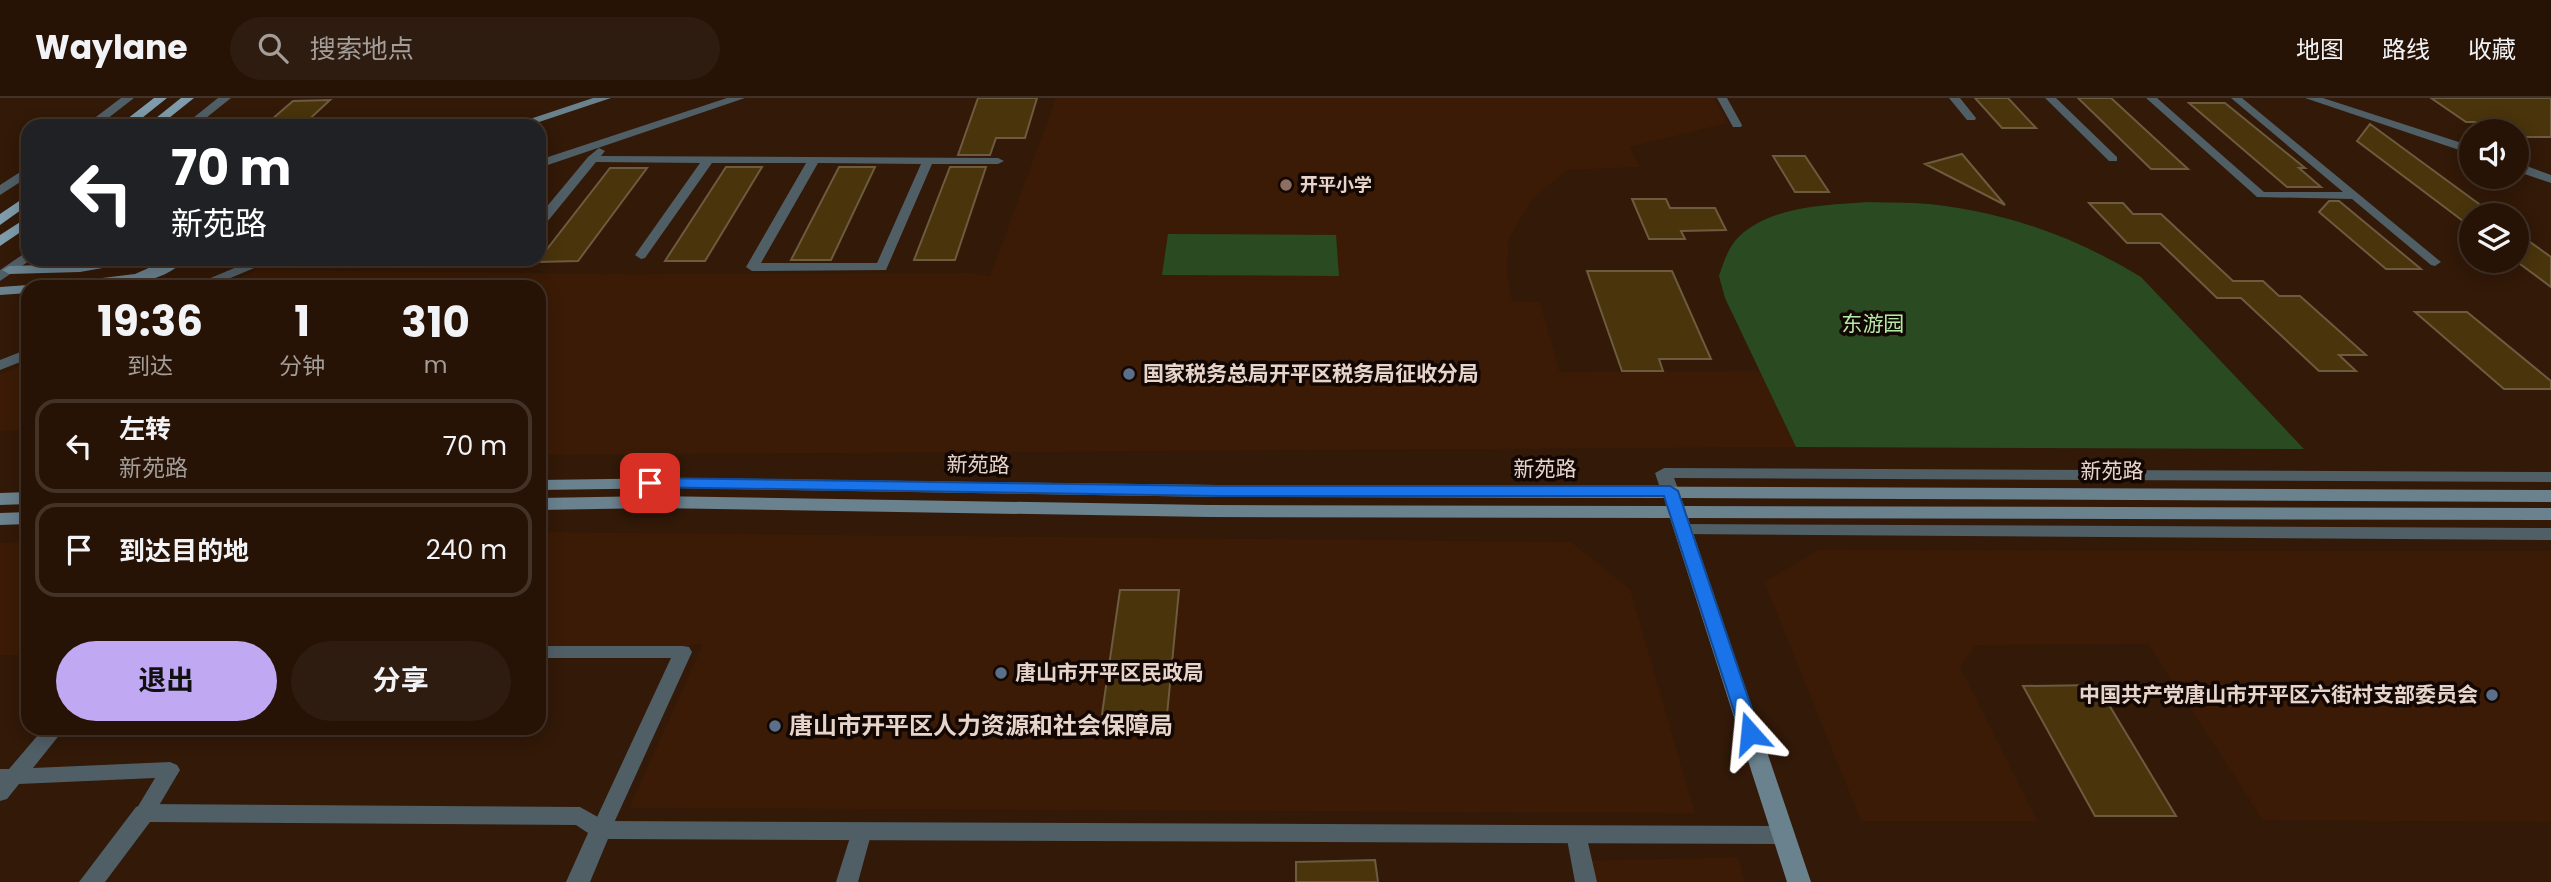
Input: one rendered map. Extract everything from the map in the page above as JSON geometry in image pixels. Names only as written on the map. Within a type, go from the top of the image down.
[{"type":"main road","points":[[133,119],[161,98]]},
{"type":"main road","points":[[161,119],[188,98]]},
{"type":"main road","points":[[538,119],[605,98]]},
{"type":"main road","points":[[0,221],[21,204]]},
{"type":"main road","points":[[0,242],[21,226]]},
{"type":"main road","points":[[5,274],[91,266]]},
{"type":"main road","points":[[115,280],[166,270],[171,266]]},
{"type":"main road","points":[[0,291],[21,290]]},
{"type":"main road","name":"新苑路","points":[[546,485],[678,483],[1218,491],[1676,511],[2551,496]]},
{"type":"main road","points":[[0,499],[21,498]]},
{"type":"main road","name":"新苑路","points":[[546,503],[1209,510],[2551,514]]},
{"type":"main road","points":[[1676,511],[1799,882]]},
{"type":"main road","points":[[0,519],[21,518]]},
{"type":"street","points":[[100,119],[128,98]]},
{"type":"street","points":[[199,119],[225,98]]},
{"type":"street","points":[[546,162],[739,98]]},
{"type":"street","points":[[2311,98],[2459,146]]},
{"type":"street","points":[[2529,171],[2551,179]]},
{"type":"street","points":[[0,191],[21,176]]},
{"type":"street","points":[[5,274],[21,261]]},
{"type":"street","points":[[214,280],[252,266]]},
{"type":"street","points":[[0,365],[21,357]]},
{"type":"street","points":[[2551,477],[1664,473],[1676,511],[2551,534]]},
{"type":"street","points":[[91,882],[144,813],[580,816],[601,830],[1784,835]]},
{"type":"street","points":[[578,882],[601,830]]},
{"type":"lane","points":[[1722,98],[1737,125]]},
{"type":"lane","points":[[1954,98],[1971,118]]},
{"type":"lane","points":[[2050,98],[2113,159]]},
{"type":"lane","points":[[2151,98],[2261,195],[2354,196]]},
{"type":"lane","points":[[2236,98],[2435,261]]},
{"type":"lane","points":[[546,216],[607,141]]},
{"type":"lane","points":[[592,159],[998,161]]},
{"type":"lane","points":[[641,255],[708,160]]},
{"type":"lane","points":[[814,160],[752,267],[882,267],[928,161]]},
{"type":"lane","points":[[546,652],[682,652],[601,830]]},
{"type":"lane","points":[[0,793],[7,777],[48,735]]},
{"type":"lane","points":[[7,777],[170,770],[144,813]]},
{"type":"lane","points":[[847,882],[862,831]]},
{"type":"lane","points":[[1576,834],[1586,882]]},
{"type":"shaded area","points":[[1056,98],[1714,98],[1728,123],[1630,147],[1639,167],[1567,170],[1531,201],[1509,239],[1507,273],[1512,301],[1540,302],[1560,372],[1760,371],[1796,447],[546,455],[546,280],[233,280],[258,270],[615,274],[971,273],[990,276]]},
{"type":"shaded area","points":[[21,366],[21,430],[0,431],[0,374]]},
{"type":"shaded area","points":[[546,532],[1571,542],[1630,589],[1695,813],[629,808],[703,644],[664,648],[546,649]]},
{"type":"shaded area","points":[[21,542],[21,655],[0,655],[0,543]]},
{"type":"shaded area","points":[[1818,550],[2551,551],[2551,822],[2263,820],[2148,644],[1976,645],[1960,667],[2037,821],[1861,821],[1764,582]]},
{"type":"shaded area","points":[[1738,857],[1745,882],[1585,882],[1581,861]]},
{"type":"green space","name":"东游园","points":[[1868,202],[1929,204],[1992,215],[2044,230],[2117,263],[2141,277],[2304,449],[1796,447],[1725,298],[1719,276],[1727,253],[1735,241],[1748,229],[1763,221],[1779,214],[1815,206]]},
{"type":"green space","points":[[1168,234],[1336,235],[1339,276],[1162,275]]},
{"type":"building","points":[[978,98],[1037,98],[1025,138],[996,138],[990,155],[958,155]]},
{"type":"building","points":[[1975,98],[2008,98],[2036,128],[2002,128]]},
{"type":"building","points":[[2078,98],[2111,98],[2188,169],[2151,169]]},
{"type":"building","points":[[2431,98],[2551,98],[2551,137],[2529,137],[2529,119],[2462,119]]},
{"type":"building","points":[[330,100],[310,119],[272,119],[293,101]]},
{"type":"building","points":[[2189,103],[2225,103],[2305,168],[2299,168],[2321,187],[2287,187]]},
{"type":"building","points":[[2370,124],[2478,203],[2459,203],[2459,218],[2357,141]]},
{"type":"building","points":[[1962,154],[2005,205],[1925,164]]},
{"type":"building","points":[[1773,156],[1805,156],[1829,192],[1795,192]]},
{"type":"building","points":[[726,167],[762,167],[705,261],[665,261]]},
{"type":"building","points":[[839,167],[875,167],[831,260],[791,260]]},
{"type":"building","points":[[950,167],[986,167],[955,260],[914,260]]},
{"type":"building","points":[[610,168],[647,168],[578,261],[546,262],[546,250]]},
{"type":"building","points":[[1632,199],[1666,199],[1670,208],[1715,208],[1726,230],[1681,231],[1685,239],[1649,239]]},
{"type":"building","points":[[2329,201],[2339,201],[2421,269],[2386,269],[2319,212]]},
{"type":"building","points":[[2089,203],[2123,203],[2133,214],[2161,214],[2233,281],[2263,281],[2279,296],[2300,296],[2366,355],[2339,355],[2356,371],[2319,371],[2241,298],[2217,298],[2160,243],[2127,243]]},
{"type":"building","points":[[2529,241],[2551,257],[2551,287],[2529,271]]},
{"type":"building","points":[[1587,271],[1672,271],[1711,359],[1659,359],[1663,371],[1622,371]]},
{"type":"building","points":[[2415,312],[2467,312],[2551,381],[2551,389],[2504,389]]},
{"type":"building","points":[[1120,590],[1179,590],[1167,715],[1102,714]]},
{"type":"building","points":[[2097,685],[2176,816],[2095,816],[2023,686]]},
{"type":"building","points":[[1375,860],[1378,882],[1296,882],[1296,862]]},
{"type":"place","name":"开平小学","points":[[1286,185]]},
{"type":"place","name":"国家税务总局开平区税务局征收分局","points":[[1129,374]]},
{"type":"place","name":"唐山市开平区民政局","points":[[1001,673]]},
{"type":"place","name":"中国共产党唐山市开平区六街村支部委员会","points":[[2492,695]]},
{"type":"place","name":"唐山市开平区人力资源和社会保障局","points":[[775,726]]},
{"type":"route","points":[[650,483],[1218,491],[1670,491],[1750,733]]}]
